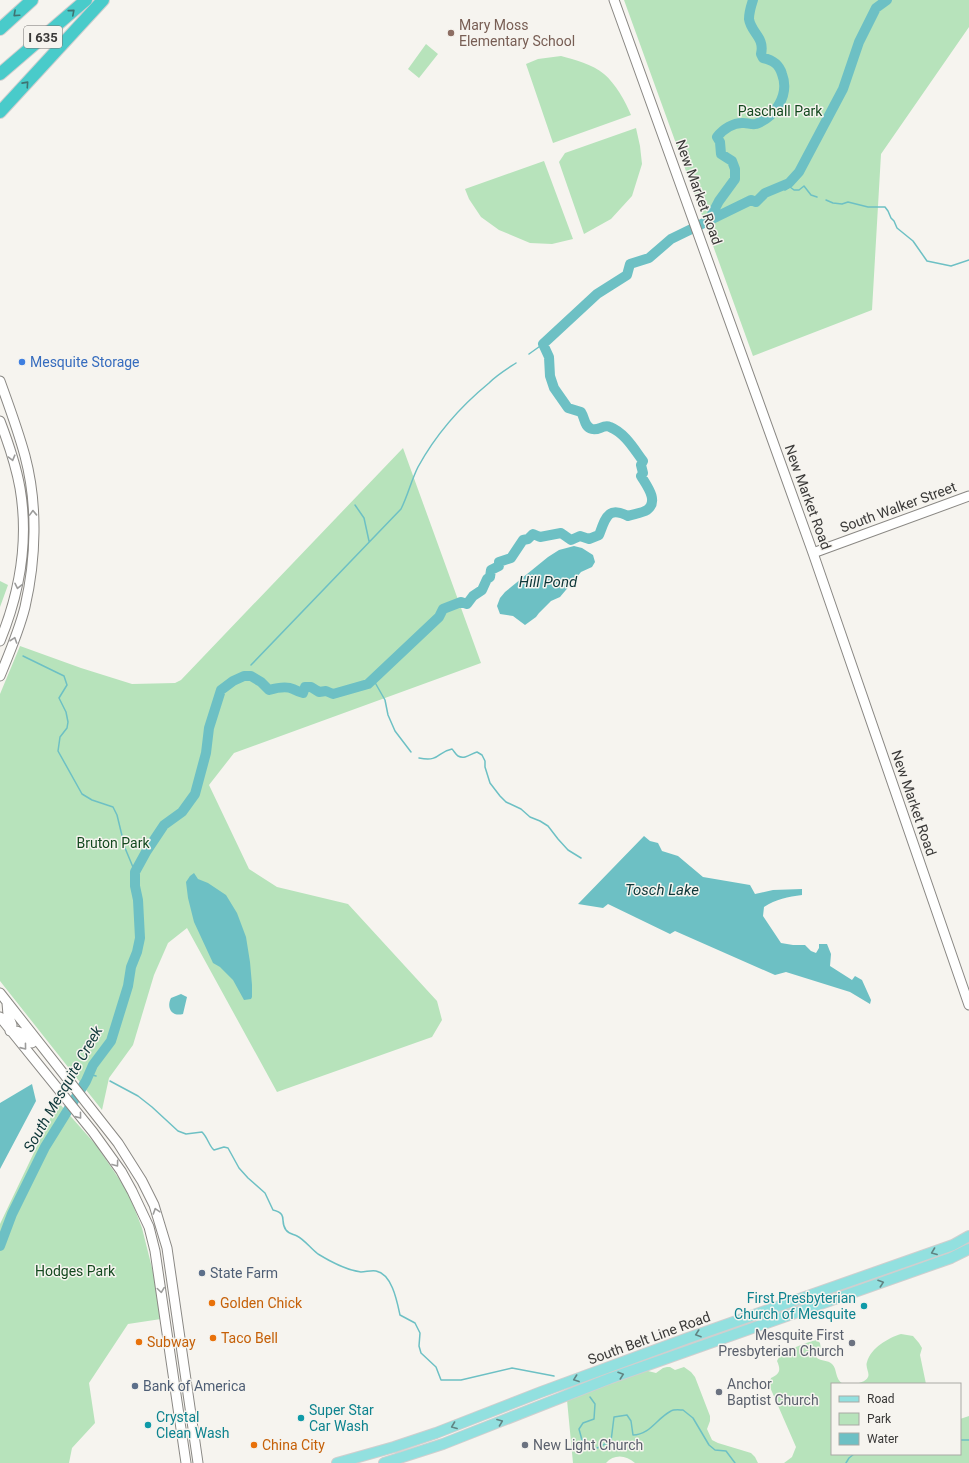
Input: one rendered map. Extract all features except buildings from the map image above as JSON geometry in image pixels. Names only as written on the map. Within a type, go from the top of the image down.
[{"type":"highway","name":"I 635","points":[[0,29],[32,0]]},
{"type":"highway","name":"I 635","points":[[0,74],[86,0]]},
{"type":"highway","points":[[0,112],[104,0]]},
{"type":"main road","name":"New Market Road","points":[[614,0],[712,268],[813,553],[969,1005]]},
{"type":"main road","points":[[0,381],[26,457],[33,502],[34,542],[32,571],[24,608],[0,676]]},
{"type":"main road","points":[[0,421],[10,449],[20,487],[23,543],[21,570],[14,605],[0,641]]},
{"type":"main road","name":"South Walker Street","points":[[813,553],[969,496]]},
{"type":"main road","points":[[0,993],[118,1143],[142,1181],[154,1205],[168,1248],[183,1366],[198,1463]]},
{"type":"main road","points":[[7,1003],[8,1015],[12,1025],[10,1031]]},
{"type":"main road","points":[[0,1017],[92,1132],[121,1171],[149,1227],[155,1251],[186,1463]]},
{"type":"main road","points":[[10,1031],[14,1030],[22,1033],[34,1045],[39,1044]]},
{"type":"main road","name":"South Belt Line Road","points":[[337,1463],[394,1447],[436,1433],[713,1329],[953,1245],[968,1238]]},
{"type":"main road","points":[[155,1251],[168,1248]]},
{"type":"main road","name":"South Belt Line Road","points":[[384,1463],[443,1444],[611,1378],[860,1291],[951,1258],[969,1249]]},
{"type":"main road","points":[[894,1266],[897,1277]]},
{"type":"main road","points":[[856,1279],[860,1291]]},
{"type":"main road","points":[[713,1329],[717,1341]]},
{"type":"main road","points":[[172,1368],[183,1366]]},
{"type":"main road","points":[[521,1400],[525,1412]]},
{"type":"green space","name":"Paschall Park","points":[[624,0],[969,0],[969,27],[881,154],[872,310],[753,356]]},
{"type":"green space","points":[[426,44],[438,54],[419,78],[408,69]]},
{"type":"green space","points":[[561,56],[589,65],[604,74],[620,93],[631,115],[553,143],[526,64],[538,59]]},
{"type":"green space","points":[[636,128],[642,164],[632,196],[611,219],[584,234],[559,162],[565,153]]},
{"type":"green space","points":[[544,161],[573,239],[552,244],[530,243],[499,230],[481,217],[469,199],[465,189]]},
{"type":"green space","name":"Bruton Park","points":[[403,448],[481,663],[234,753],[209,785],[249,869],[277,887],[348,904],[437,1001],[442,1020],[432,1037],[277,1092],[187,928],[168,943],[154,975],[133,1045],[109,1078],[102,1110],[0,981],[0,694],[20,646],[81,668],[132,684],[175,683],[181,680]]},
{"type":"green space","points":[[0,581],[8,585],[0,607]]},
{"type":"green space","name":"Hodges Park","points":[[58,1102],[96,1145],[128,1192],[142,1228],[154,1276],[161,1319],[128,1324],[89,1383],[95,1423],[72,1448],[69,1463],[0,1463],[0,1224]]},
{"type":"green space","points":[[901,1334],[913,1336],[919,1343],[922,1348],[920,1355],[926,1383],[858,1383],[867,1379],[867,1362],[872,1352],[891,1338]]},
{"type":"green space","points":[[817,1340],[820,1343],[820,1351],[816,1354],[817,1358],[829,1362],[834,1366],[837,1377],[842,1383],[831,1383],[831,1455],[961,1455],[961,1419],[969,1416],[969,1463],[784,1463],[792,1457],[796,1447],[769,1385],[771,1378],[779,1371],[777,1361],[779,1357],[789,1350]]},
{"type":"green space","points":[[667,1367],[675,1370],[684,1367],[695,1377],[710,1416],[707,1429],[712,1440],[751,1453],[758,1463],[635,1463],[628,1458],[616,1457],[606,1463],[573,1463],[567,1400],[644,1370],[656,1373]]},
{"type":"water","name":"Hill Pond","points":[[574,546],[582,548],[593,555],[595,562],[592,567],[581,572],[560,597],[551,601],[536,617],[525,625],[513,616],[500,614],[497,606],[500,598],[505,592],[548,557],[559,550]]},
{"type":"water","name":"Tosch Lake","points":[[644,836],[650,841],[658,843],[662,851],[678,856],[703,877],[750,885],[755,894],[773,890],[802,889],[802,895],[778,900],[764,907],[763,916],[781,943],[805,945],[811,951],[816,953],[819,948],[819,944],[827,944],[831,954],[830,966],[852,980],[855,976],[862,980],[871,1000],[870,1004],[850,992],[786,972],[775,975],[675,931],[670,934],[608,904],[603,908],[578,904]]},
{"type":"water","points":[[194,873],[198,879],[208,883],[226,895],[237,913],[246,937],[252,985],[251,999],[244,1000],[233,980],[220,967],[213,963],[194,922],[186,882]]},
{"type":"water","points":[[181,994],[187,997],[183,1014],[179,1015],[171,1011],[169,1005],[171,998]]},
{"type":"water","points":[[32,1084],[36,1101],[0,1169],[0,1103]]},
{"type":"waterway","name":"South Mesquite Creek","points":[[709,220],[719,201],[735,179],[735,169],[732,161],[721,154],[720,142],[717,137],[722,131],[733,125],[740,123],[756,124],[763,121],[775,111],[784,90],[784,82],[781,71],[775,63],[763,58],[761,54],[761,43],[750,24],[749,14],[753,0]]},
{"type":"waterway","name":"South Mesquite Creek","points":[[0,1246],[12,1214],[45,1147],[86,1081],[93,1065],[111,1041],[128,986],[131,967],[137,952],[140,938],[135,872],[164,825],[182,812],[195,794],[206,753],[209,728],[221,690],[233,681],[244,676],[251,676],[261,682],[269,690],[291,688],[303,693],[305,687],[311,687],[319,692],[326,691],[333,694],[368,684],[439,617],[443,609],[461,602],[467,604],[473,596],[482,590],[487,579],[490,577],[491,570],[499,566],[499,562],[511,558],[523,540],[528,539],[533,534],[540,537],[561,533],[571,540],[580,536],[589,539],[599,535],[606,518],[612,513],[616,512],[628,516],[647,510],[652,502],[652,498],[651,493],[641,476],[643,473],[641,465],[643,461],[629,442],[620,433],[608,426],[597,429],[589,428],[581,412],[568,408],[554,388],[550,376],[549,357],[543,344],[597,294],[627,275],[630,264],[649,258],[671,239],[751,200],[756,202],[765,193],[789,183],[799,172],[843,89],[859,42],[876,8],[887,0]]},
{"type":"waterway","points":[[779,187],[785,190],[790,187],[794,190],[799,190],[804,186],[811,195],[817,197]]},
{"type":"waterway","points":[[826,200],[833,203],[842,204],[848,202],[868,207],[885,207],[897,228],[913,241],[927,261],[951,266],[969,260]]},
{"type":"waterway","points":[[529,354],[543,344]]},
{"type":"waterway","points":[[251,665],[401,509],[418,467],[432,444],[449,422],[468,401],[516,363]]},
{"type":"waterway","points":[[355,505],[364,518],[369,541]]},
{"type":"waterway","points":[[23,656],[64,676],[67,685],[59,698],[66,712],[68,722],[67,728],[60,737],[58,751],[82,794],[92,800],[113,807],[117,815],[125,848],[135,872]]},
{"type":"waterway","name":"South Mesquite Creek","points":[[244,676],[246,672]]},
{"type":"waterway","points":[[373,679],[385,700],[388,715],[395,731],[411,752]]},
{"type":"waterway","points":[[419,758],[435,758],[443,752],[452,749],[461,757],[466,757],[477,752],[482,755],[485,761],[485,767],[490,783],[500,796],[506,802],[521,809],[530,817],[548,826],[568,850],[581,858]]},
{"type":"waterway","name":"South Mesquite Creek","points":[[89,1074],[96,1076]]},
{"type":"waterway","points":[[110,1081],[138,1096],[178,1131],[186,1134],[202,1132],[214,1150],[224,1147],[228,1148],[239,1168],[265,1193],[273,1210],[281,1214],[286,1230],[300,1238],[318,1254],[344,1268],[361,1272],[376,1271],[382,1273],[393,1289],[400,1315],[415,1323],[420,1333],[419,1346],[421,1353],[436,1367],[441,1380],[461,1380],[512,1368],[554,1376]]},
{"type":"waterway","points":[[590,1397],[595,1404],[594,1419],[583,1423],[579,1429],[582,1440],[590,1449],[597,1448],[611,1441],[614,1417],[627,1415],[631,1421],[633,1435],[649,1429],[671,1411],[683,1410],[693,1418],[709,1445],[715,1450],[726,1451],[735,1463]]},
{"type":"waterway","points":[[961,1440],[969,1440]]},
{"type":"waterway","points":[[846,1463],[853,1455]]},
{"type":"place","name":"Mary Moss Elementary School","points":[[451,33]]},
{"type":"place","name":"Mesquite Storage","points":[[22,362]]},
{"type":"place","name":"State Farm","points":[[202,1273]]},
{"type":"place","name":"Golden Chick","points":[[212,1303]]},
{"type":"place","name":"First Presbyterian Church of Mesquite","points":[[864,1306]]},
{"type":"place","name":"Taco Bell","points":[[213,1338]]},
{"type":"place","name":"Subway","points":[[139,1342]]},
{"type":"place","name":"Mesquite First Presbyterian Church","points":[[852,1343]]},
{"type":"place","name":"Bank of America","points":[[135,1386]]},
{"type":"place","name":"Anchor Baptist Church","points":[[719,1392]]},
{"type":"place","name":"Super Star Car Wash","points":[[301,1418]]},
{"type":"place","name":"Crystal Clean Wash","points":[[148,1425]]},
{"type":"place","name":"China City","points":[[254,1445]]},
{"type":"place","name":"New Light Church","points":[[525,1445]]}]
